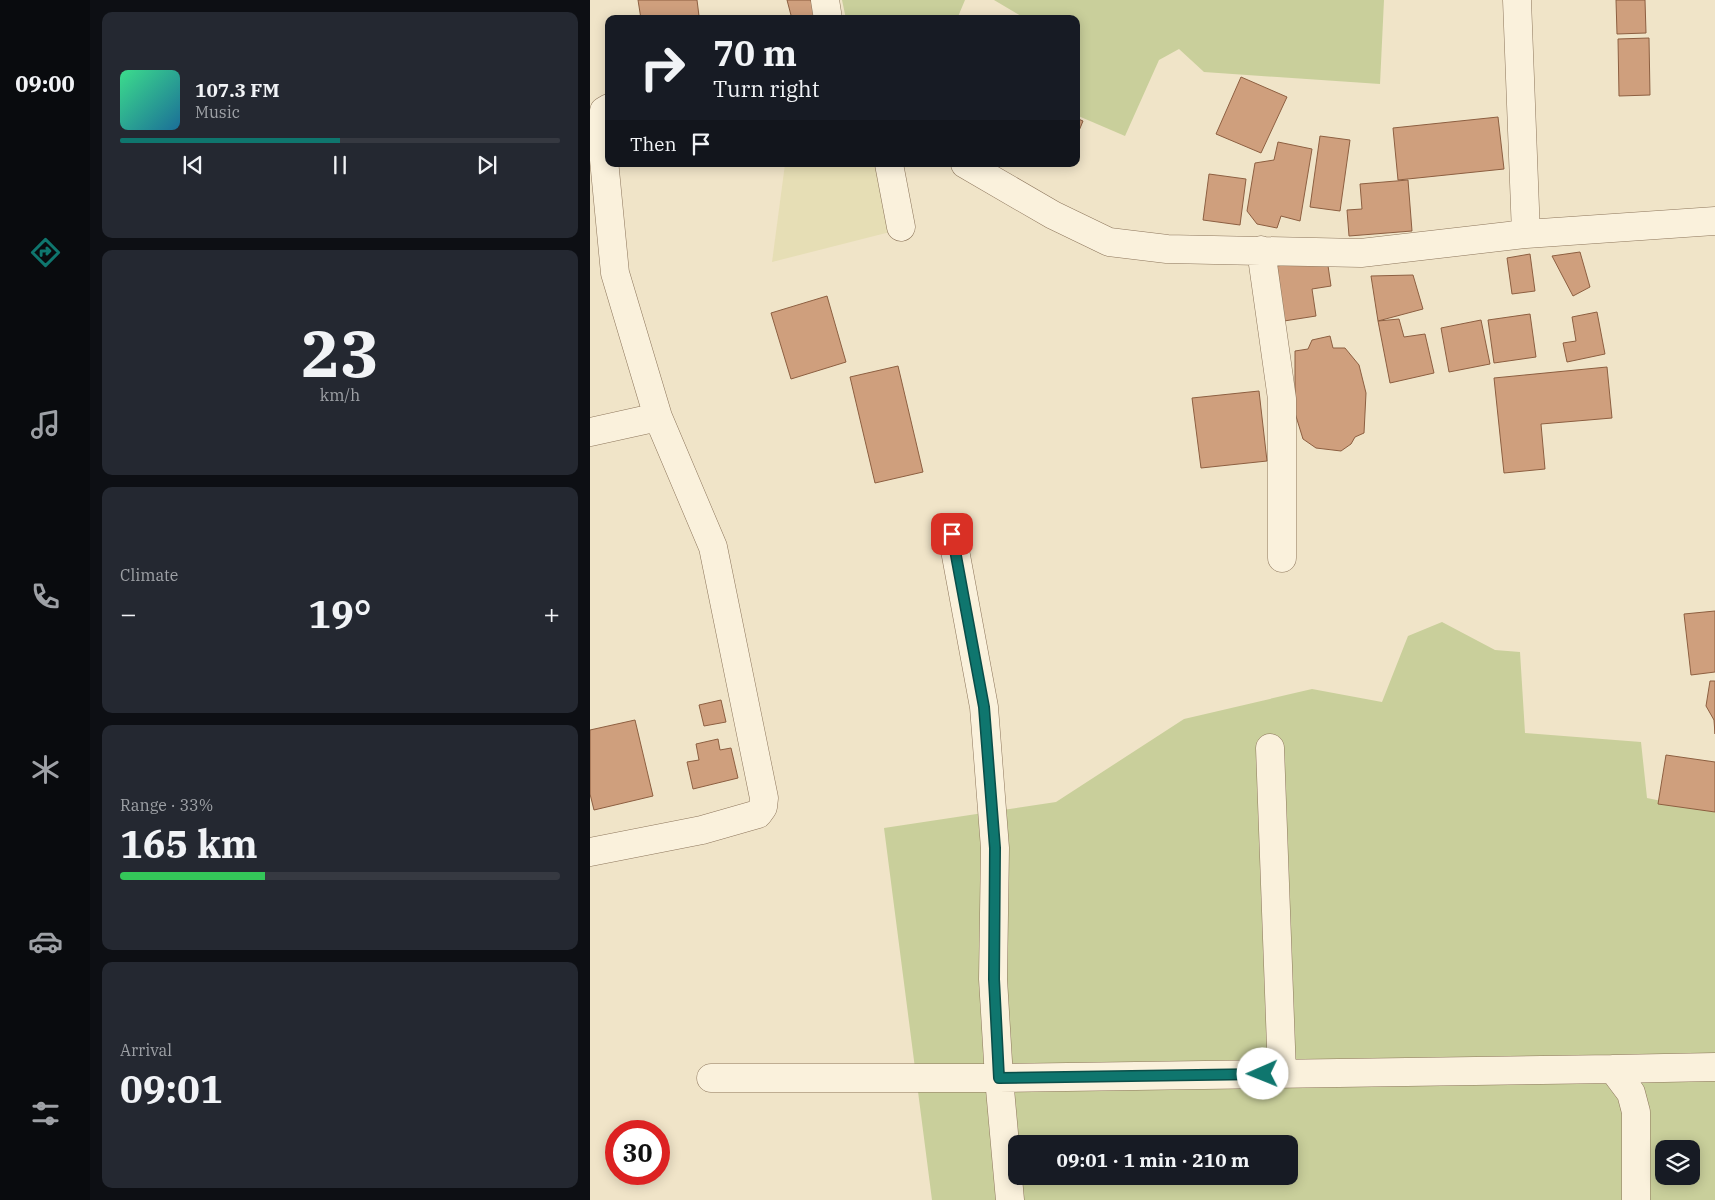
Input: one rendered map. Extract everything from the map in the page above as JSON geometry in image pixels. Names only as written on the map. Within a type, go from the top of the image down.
[{"type":"street","points":[[825,0],[827,15]]},
{"type":"street","points":[[1517,0],[1526,234]]},
{"type":"street","points":[[590,852],[702,830],[758,814],[763,807],[764,798],[714,547],[658,416],[615,273],[601,129],[605,110]]},
{"type":"street","points":[[890,167],[901,227]]},
{"type":"street","points":[[970,167],[1053,214],[1109,242],[1167,249],[1361,253],[1526,234],[1715,221]]},
{"type":"street","points":[[1261,250],[1282,398],[1282,558]]},
{"type":"street","points":[[590,432],[658,416]]},
{"type":"street","points":[[952,534],[984,707],[995,848],[994,979],[999,1078],[1010,1200]]},
{"type":"street","points":[[1270,748],[1282,1074]]},
{"type":"street","points":[[711,1078],[999,1078],[1715,1067]]},
{"type":"street","points":[[1613,1069],[1632,1093],[1636,1112],[1636,1200]]},
{"type":"shaded area","points":[[785,167],[878,167],[894,231],[772,262]]},
{"type":"green space","points":[[842,0],[965,0],[959,15],[845,15]]},
{"type":"green space","points":[[994,0],[1384,0],[1380,84],[1204,72],[1179,49],[1159,60],[1125,136],[1080,117],[1080,15],[1019,15]]},
{"type":"green space","points":[[1442,622],[1495,650],[1520,652],[1525,733],[1641,742],[1647,798],[1715,812],[1715,1200],[932,1200],[884,828],[1056,802],[1184,719],[1312,689],[1382,702],[1408,636]]},
{"type":"building","points":[[638,0],[697,0],[699,15],[640,15]]},
{"type":"building","points":[[787,0],[811,0],[814,15],[791,15]]},
{"type":"building","points":[[1616,0],[1645,0],[1646,33],[1617,34]]},
{"type":"building","points":[[1649,38],[1650,95],[1619,96],[1618,39]]},
{"type":"building","points":[[1241,77],[1287,97],[1261,153],[1216,134]]},
{"type":"building","points":[[1498,117],[1504,169],[1398,180],[1393,128]]},
{"type":"building","points":[[1320,136],[1350,140],[1340,211],[1310,207]]},
{"type":"building","points":[[1278,142],[1312,149],[1300,221],[1281,216],[1277,228],[1257,224],[1247,211],[1255,163],[1274,160]]},
{"type":"building","points":[[1209,174],[1246,179],[1240,225],[1203,220]]},
{"type":"building","points":[[1408,180],[1412,231],[1349,236],[1347,210],[1362,209],[1360,184]]},
{"type":"building","points":[[1580,252],[1590,287],[1573,296],[1552,256]]},
{"type":"building","points":[[1530,254],[1535,291],[1512,294],[1507,258]]},
{"type":"building","points":[[1327,259],[1331,286],[1312,289],[1316,316],[1284,321],[1277,266]]},
{"type":"building","points":[[1413,275],[1423,309],[1378,321],[1371,276]]},
{"type":"building","points":[[827,296],[846,362],[791,379],[771,313]]},
{"type":"building","points":[[1597,312],[1605,354],[1567,362],[1563,343],[1576,341],[1572,317]]},
{"type":"building","points":[[1530,314],[1536,357],[1494,363],[1488,320]]},
{"type":"building","points":[[1399,319],[1404,337],[1425,334],[1434,373],[1390,383],[1378,321]]},
{"type":"building","points":[[1481,320],[1490,364],[1449,372],[1441,328]]},
{"type":"building","points":[[1330,336],[1333,348],[1345,348],[1359,365],[1366,393],[1364,433],[1355,437],[1351,444],[1341,451],[1316,448],[1303,439],[1295,413],[1295,351],[1308,349],[1312,340]]},
{"type":"building","points":[[898,366],[923,472],[875,483],[850,377]]},
{"type":"building","points":[[1607,367],[1612,418],[1541,424],[1545,469],[1504,473],[1494,378]]},
{"type":"building","points":[[1259,391],[1267,461],[1201,468],[1192,398]]},
{"type":"building","points":[[1715,611],[1715,672],[1691,675],[1684,614]]},
{"type":"building","points":[[1710,681],[1715,681],[1715,734],[1714,720],[1706,706]]},
{"type":"building","points":[[721,700],[726,722],[704,726],[699,705]]},
{"type":"building","points":[[635,720],[653,796],[594,810],[590,794],[590,730]]},
{"type":"building","points":[[718,739],[720,750],[731,748],[738,778],[693,789],[687,762],[699,760],[696,744]]},
{"type":"building","points":[[1666,755],[1715,762],[1715,812],[1658,804]]},
{"type":"route","points":[[952,534],[984,707],[995,848],[994,979],[999,1078],[1263,1074]]}]
